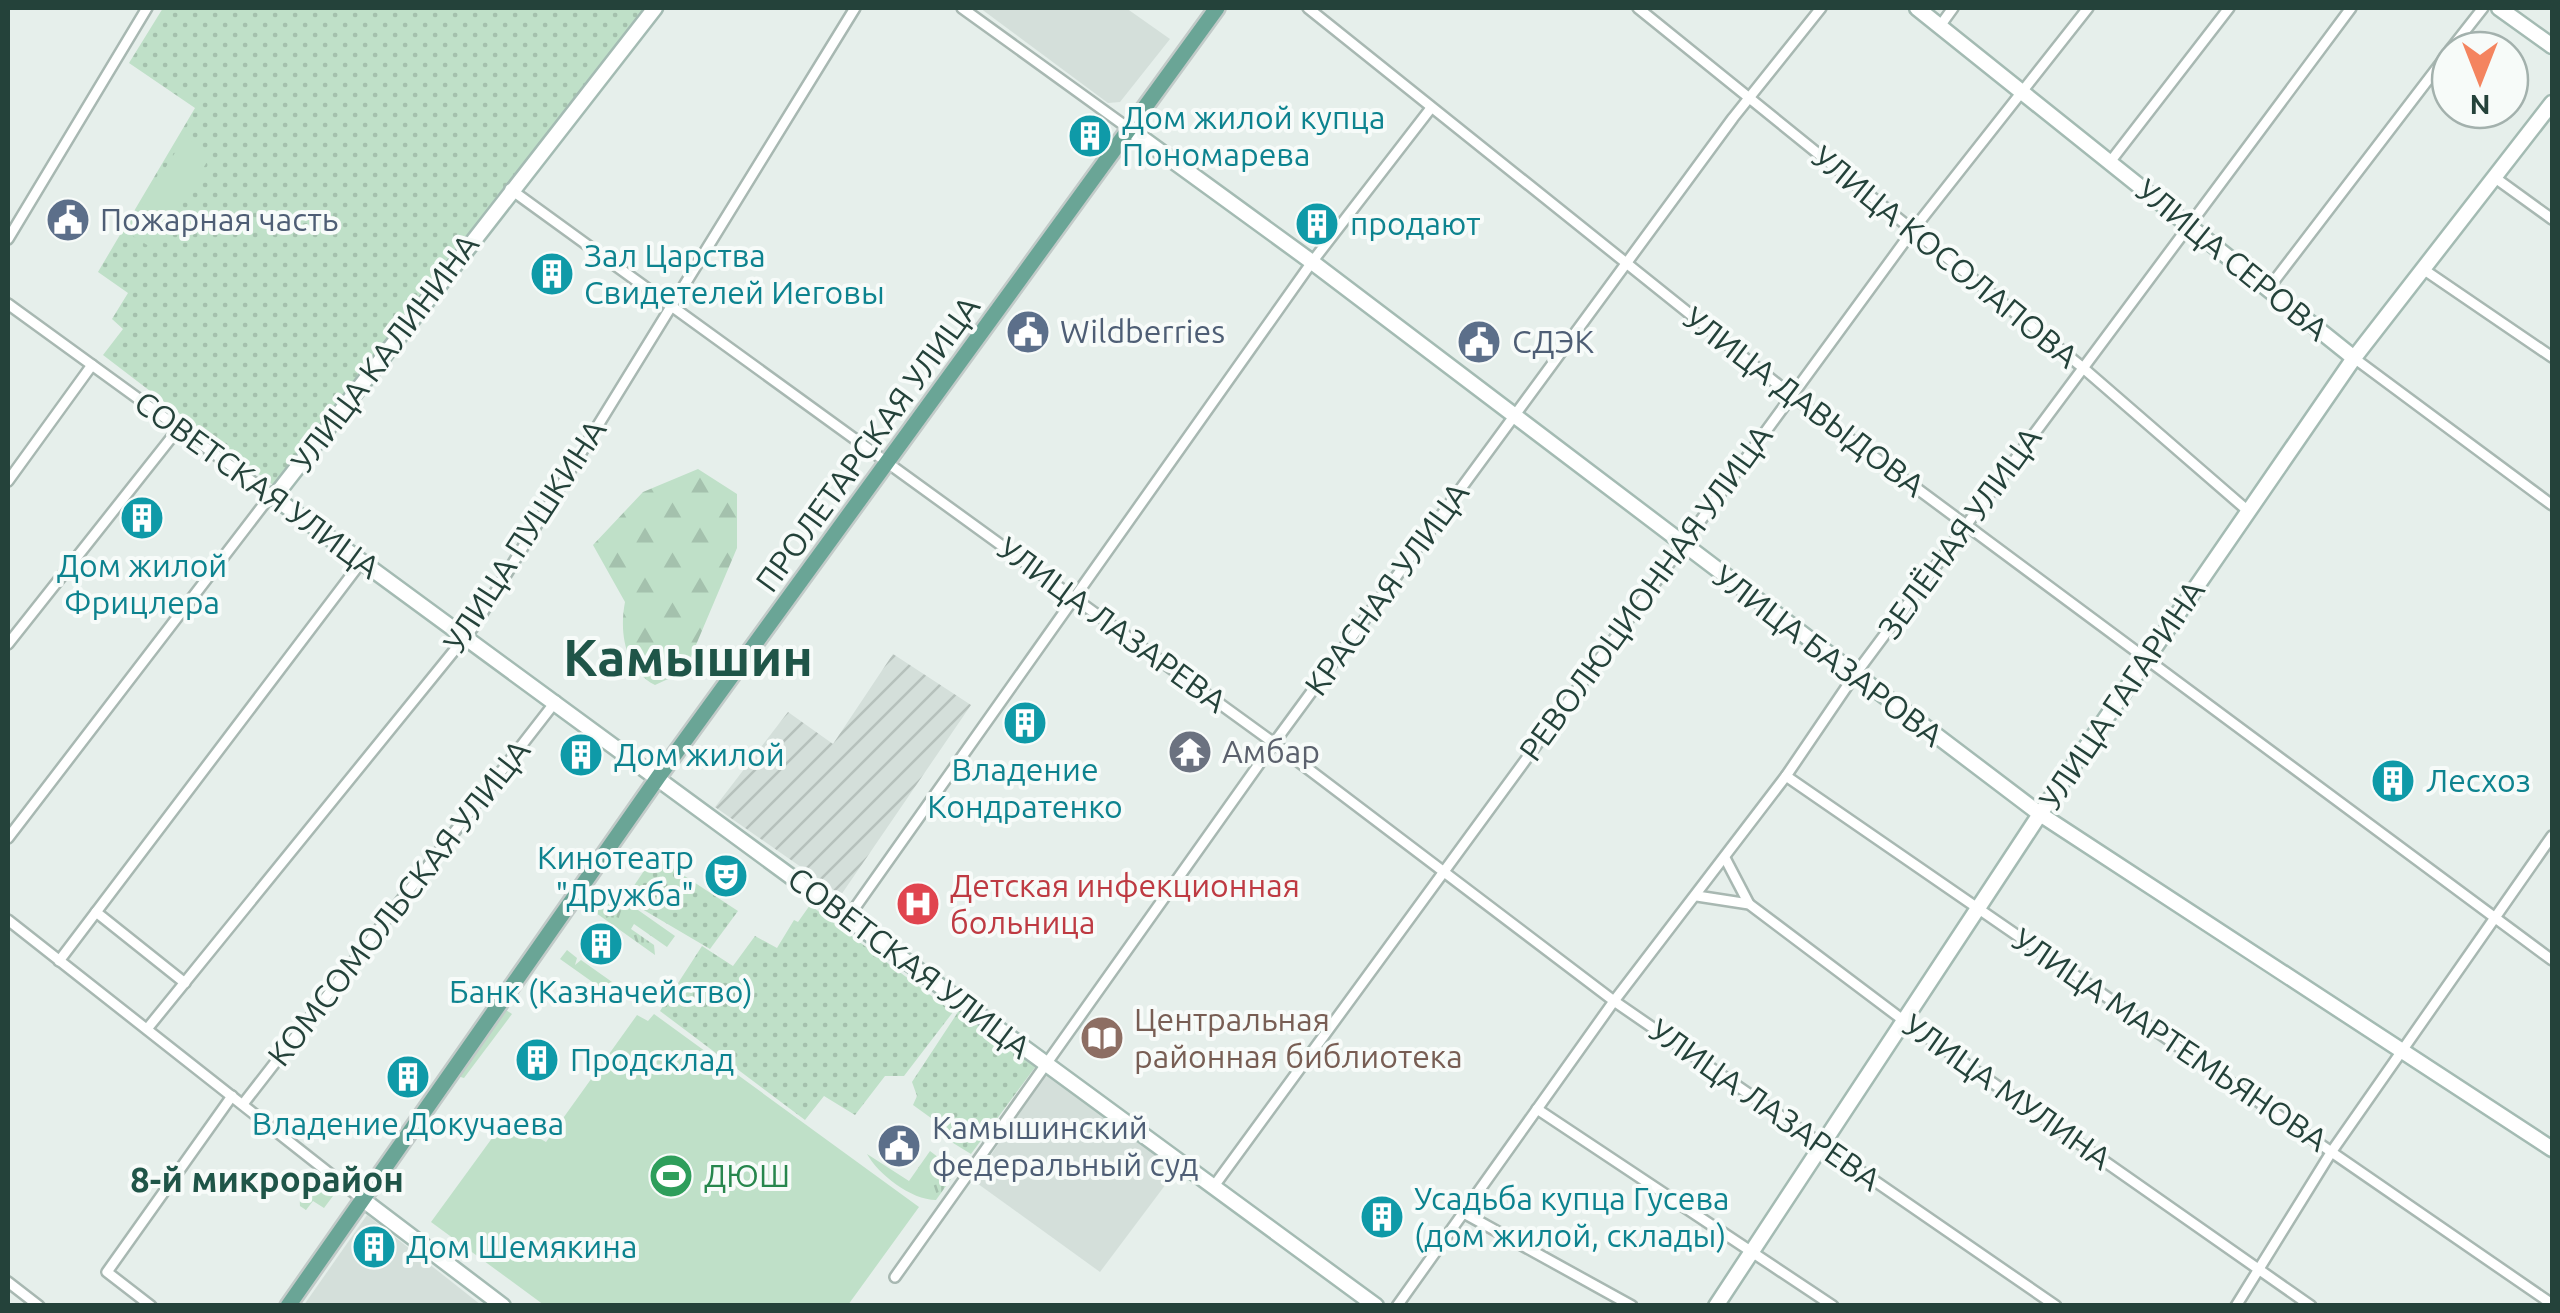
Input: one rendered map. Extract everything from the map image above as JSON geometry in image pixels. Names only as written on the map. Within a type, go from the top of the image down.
[{"type":"main road","name":"ПРОЛЕТАРСКАЯ УЛИЦА","points":[[288,1306],[660,776],[1216,8]]},
{"type":"street","points":[[8,239],[147,8]]},
{"type":"street","name":"УЛИЦА КАЛИНИНА","points":[[8,838],[654,8]]},
{"type":"street","name":"УЛИЦА ПУШКИНА","points":[[147,1029],[466,636],[856,8]]},
{"type":"street","points":[[962,8],[1128,128]]},
{"type":"street","name":"УЛИЦА ДАВЫДОВА","points":[[1308,8],[1791,395],[2145,662],[2552,960]]},
{"type":"street","name":"УЛИЦА КОСОЛАПОВА","points":[[1638,8],[2082,368],[2248,511]]},
{"type":"street","name":"КРАСНАЯ УЛИЦА","points":[[895,1277],[1513,416],[1748,98],[1821,8]]},
{"type":"street","name":"УЛИЦА СЕРОВА","points":[[1917,8],[2354,358],[2552,505]]},
{"type":"street","points":[[1940,26],[1953,8]]},
{"type":"street","name":"РЕВОЛЮЦИОННАЯ УЛИЦА","points":[[1214,1186],[1680,544],[1913,230],[2088,8]]},
{"type":"street","points":[[2110,162],[2229,8]]},
{"type":"street","name":"ЗЕЛЁНАЯ УЛИЦА","points":[[1397,1306],[1614,1001],[1697,896],[1854,676],[2351,8]]},
{"type":"street","points":[[2466,30],[2483,8]]},
{"type":"street","points":[[2499,8],[2552,46]]},
{"type":"street","points":[[2268,289],[2430,76]]},
{"type":"street","name":"УЛИЦА ГАГАРИНА","points":[[1716,1306],[2040,814],[2354,358],[2552,102]]},
{"type":"street","points":[[847,918],[1312,262],[1431,108]]},
{"type":"street","name":"УЛИЦА БАЗАРОВА","points":[[1128,128],[1312,262],[2040,814],[2552,1148]]},
{"type":"street","points":[[2494,178],[2552,219]]},
{"type":"street","name":"УЛИЦА ЛАЗАРЕВА","points":[[510,190],[1274,744],[1614,1001],[2056,1306]]},
{"type":"street","points":[[2423,268],[2552,356]]},
{"type":"street","name":"СОВЕТСКАЯ УЛИЦА","points":[[8,304],[660,776],[1376,1306]]},
{"type":"street","points":[[8,480],[92,365]]},
{"type":"street","points":[[8,644],[180,428]]},
{"type":"street","points":[[59,960],[362,561]]},
{"type":"street","name":"КОМСОМОЛЬСКАЯ УЛИЦА","points":[[243,1104],[556,701]]},
{"type":"street","name":"УЛИЦА МАРТЕМЬЯНОВА","points":[[1786,776],[2552,1304]]},
{"type":"street","points":[[2236,1306],[2332,1151],[2552,836]]},
{"type":"street","points":[[1725,858],[1748,904]]},
{"type":"street","name":"УЛИЦА МУЛИНА","points":[[1697,896],[1748,904],[1903,1020],[2310,1306]]},
{"type":"street","points":[[96,912],[185,983]]},
{"type":"street","points":[[8,920],[362,1200],[503,1306]]},
{"type":"street","points":[[151,1306],[107,1272],[232,1096]]},
{"type":"street","points":[[1537,1108],[1833,1306]]},
{"type":"street","points":[[1462,1212],[1632,1306]]},
{"type":"street","points":[[8,1282],[40,1306]]},
{"type":"shaded area","points":[[980,8],[1126,8],[1170,39],[1120,102],[1108,103]]},
{"type":"shaded area","points":[[893,654],[971,705],[841,895],[715,807],[788,712],[833,744]]},
{"type":"shaded area","points":[[1045,1073],[1178,1168],[1100,1272],[974,1181]]},
{"type":"shaded area","points":[[367,1215],[481,1305],[304,1305]]},
{"type":"green space","points":[[163,8],[644,8],[273,485],[103,355],[123,329],[112,319],[128,293],[98,272],[195,108],[129,63]]},
{"type":"green space","points":[[185,137],[211,155],[155,250],[125,231]]},
{"type":"green space","points":[[698,469],[737,494],[737,548],[690,659],[679,674],[655,685],[637,670],[626,649],[625,602],[593,545],[643,492]]},
{"type":"green space","points":[[654,856],[738,911],[710,949],[625,899]]},
{"type":"green space","points":[[611,891],[675,936],[667,947],[634,924],[631,929],[654,945],[655,955],[596,913]]},
{"type":"green space","points":[[810,905],[953,1012],[904,1076],[885,1076],[855,1115],[824,1096],[805,1120],[660,1011],[702,946],[733,966],[755,936],[777,948],[794,920],[798,922]]},
{"type":"green space","points":[[567,950],[577,958],[575,965],[581,960],[622,989],[622,1003],[560,959]]},
{"type":"green space","points":[[960,1009],[1036,1066],[971,1154],[932,1130],[931,1118],[913,1105],[917,1096],[912,1082]]},
{"type":"green space","points":[[506,1010],[512,1014],[464,1078],[457,1076]]},
{"type":"green space","name":"ДЮШ","points":[[654,1014],[919,1207],[848,1305],[544,1305],[431,1222],[506,1119],[546,1142],[637,1015],[648,1021]]},
{"type":"green space","points":[[930,1151],[947,1164],[953,1157],[961,1165],[936,1200],[916,1196],[896,1184],[867,1154],[909,1181]]},
{"type":"green space","points":[[320,1177],[336,1192],[324,1208],[313,1201],[306,1210],[300,1206],[302,1192]]},
{"type":"place","name":"Дом жилой купца Пономарева","points":[[1090,136]]},
{"type":"place","name":"Пожарная часть","points":[[68,220]]},
{"type":"place","name":"продают","points":[[1317,224]]},
{"type":"place","name":"Зал Царства Свидетелей Иеговы","points":[[552,274]]},
{"type":"place","name":"Wildberries","points":[[1028,332]]},
{"type":"place","name":"СДЭК","points":[[1479,342]]},
{"type":"place","name":"Дом жилой Фрицлера","points":[[142,518]]},
{"type":"place","name":"Владение Кондратенко","points":[[1025,723]]},
{"type":"place","name":"Амбар","points":[[1190,752]]},
{"type":"place","name":"Дом жилой","points":[[581,755]]},
{"type":"place","name":"Лесхоз","points":[[2393,781]]},
{"type":"place","name":"Кинотеатр \"Дружба\"","points":[[726,876]]},
{"type":"place","name":"Детская инфекционная больница","points":[[918,904]]},
{"type":"place","name":"Банк (Казначейство)","points":[[601,944]]},
{"type":"place","name":"Центральная районная библиотека","points":[[1102,1038]]},
{"type":"place","name":"Продсклад","points":[[537,1060]]},
{"type":"place","name":"Владение Докучаева","points":[[408,1077]]},
{"type":"place","name":"Камышинский федеральный суд","points":[[899,1146]]},
{"type":"place","name":"ДЮШ","points":[[671,1176]]},
{"type":"place","name":"Усадьба купца Гусева (дом жилой, склады)","points":[[1382,1217]]},
{"type":"place","name":"Дом Шемякина","points":[[374,1247]]},
{"type":"district","name":"Камышин","points":[[688,658]]},
{"type":"district","name":"8-й микрорайон","points":[[267,1180]]}]
